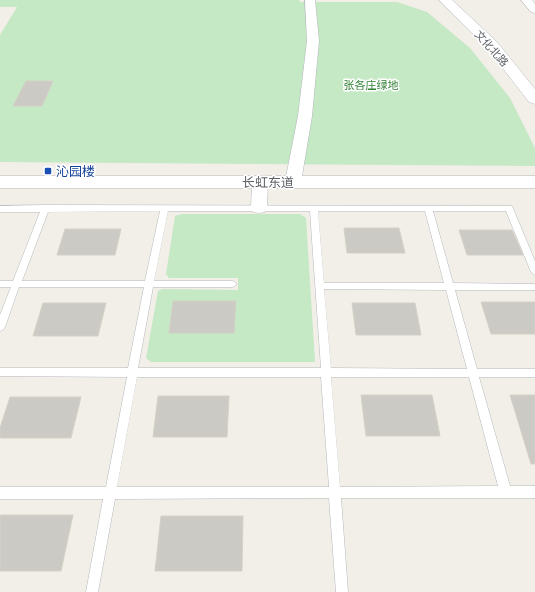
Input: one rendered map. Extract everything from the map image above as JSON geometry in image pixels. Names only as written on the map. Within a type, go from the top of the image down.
[{"type":"street","points":[[293,182],[305,116],[313,41],[310,0]]},
{"type":"street","name":"文化北路","points":[[445,0],[492,45],[535,99]]},
{"type":"street","points":[[526,0],[535,10]]},
{"type":"street","name":"长虹东道","points":[[0,182],[535,182]]},
{"type":"street","points":[[259,208],[260,182]]},
{"type":"lane","points":[[0,327],[45,208]]},
{"type":"lane","points":[[92,592],[132,373],[165,208]]},
{"type":"lane","points":[[314,208],[342,592]]},
{"type":"lane","points":[[428,208],[506,492]]},
{"type":"lane","points":[[0,209],[509,208],[535,272]]},
{"type":"lane","points":[[0,284],[233,284]]},
{"type":"lane","points":[[320,286],[535,287]]},
{"type":"lane","points":[[0,372],[535,374]]},
{"type":"lane","points":[[0,492],[535,492]]},
{"type":"green space","name":"张各庄绿地","points":[[0,0],[299,0],[300,2],[397,2],[427,12],[470,48],[510,98],[535,148],[535,166],[0,162],[0,35],[17,7],[0,7]]},
{"type":"green space","points":[[182,214],[300,214],[306,218],[315,362],[151,362],[146,358],[158,291],[163,289],[238,290],[238,278],[169,278],[166,274],[175,216]]},
{"type":"building","points":[[26,81],[53,81],[42,106],[13,106]]},
{"type":"building","points":[[344,228],[399,228],[405,253],[347,253]]},
{"type":"building","points":[[65,229],[121,229],[115,255],[57,255]]},
{"type":"building","points":[[459,230],[512,230],[523,255],[467,255]]},
{"type":"building","points":[[173,301],[236,301],[234,333],[169,333]]},
{"type":"building","points":[[481,302],[535,302],[535,334],[491,334]]},
{"type":"building","points":[[43,303],[106,303],[98,336],[33,336]]},
{"type":"building","points":[[352,303],[415,303],[421,335],[356,335]]},
{"type":"building","points":[[361,395],[432,395],[440,436],[366,436]]},
{"type":"building","points":[[510,395],[535,395],[535,464],[531,464]]},
{"type":"building","points":[[158,396],[229,396],[227,437],[153,437]]},
{"type":"building","points":[[10,397],[81,397],[71,438],[0,438],[0,428]]},
{"type":"building","points":[[0,515],[73,515],[61,571],[0,571]]},
{"type":"building","points":[[161,516],[243,516],[242,571],[155,571]]},
{"type":"place","name":"沁园楼","points":[[48,171]]}]
